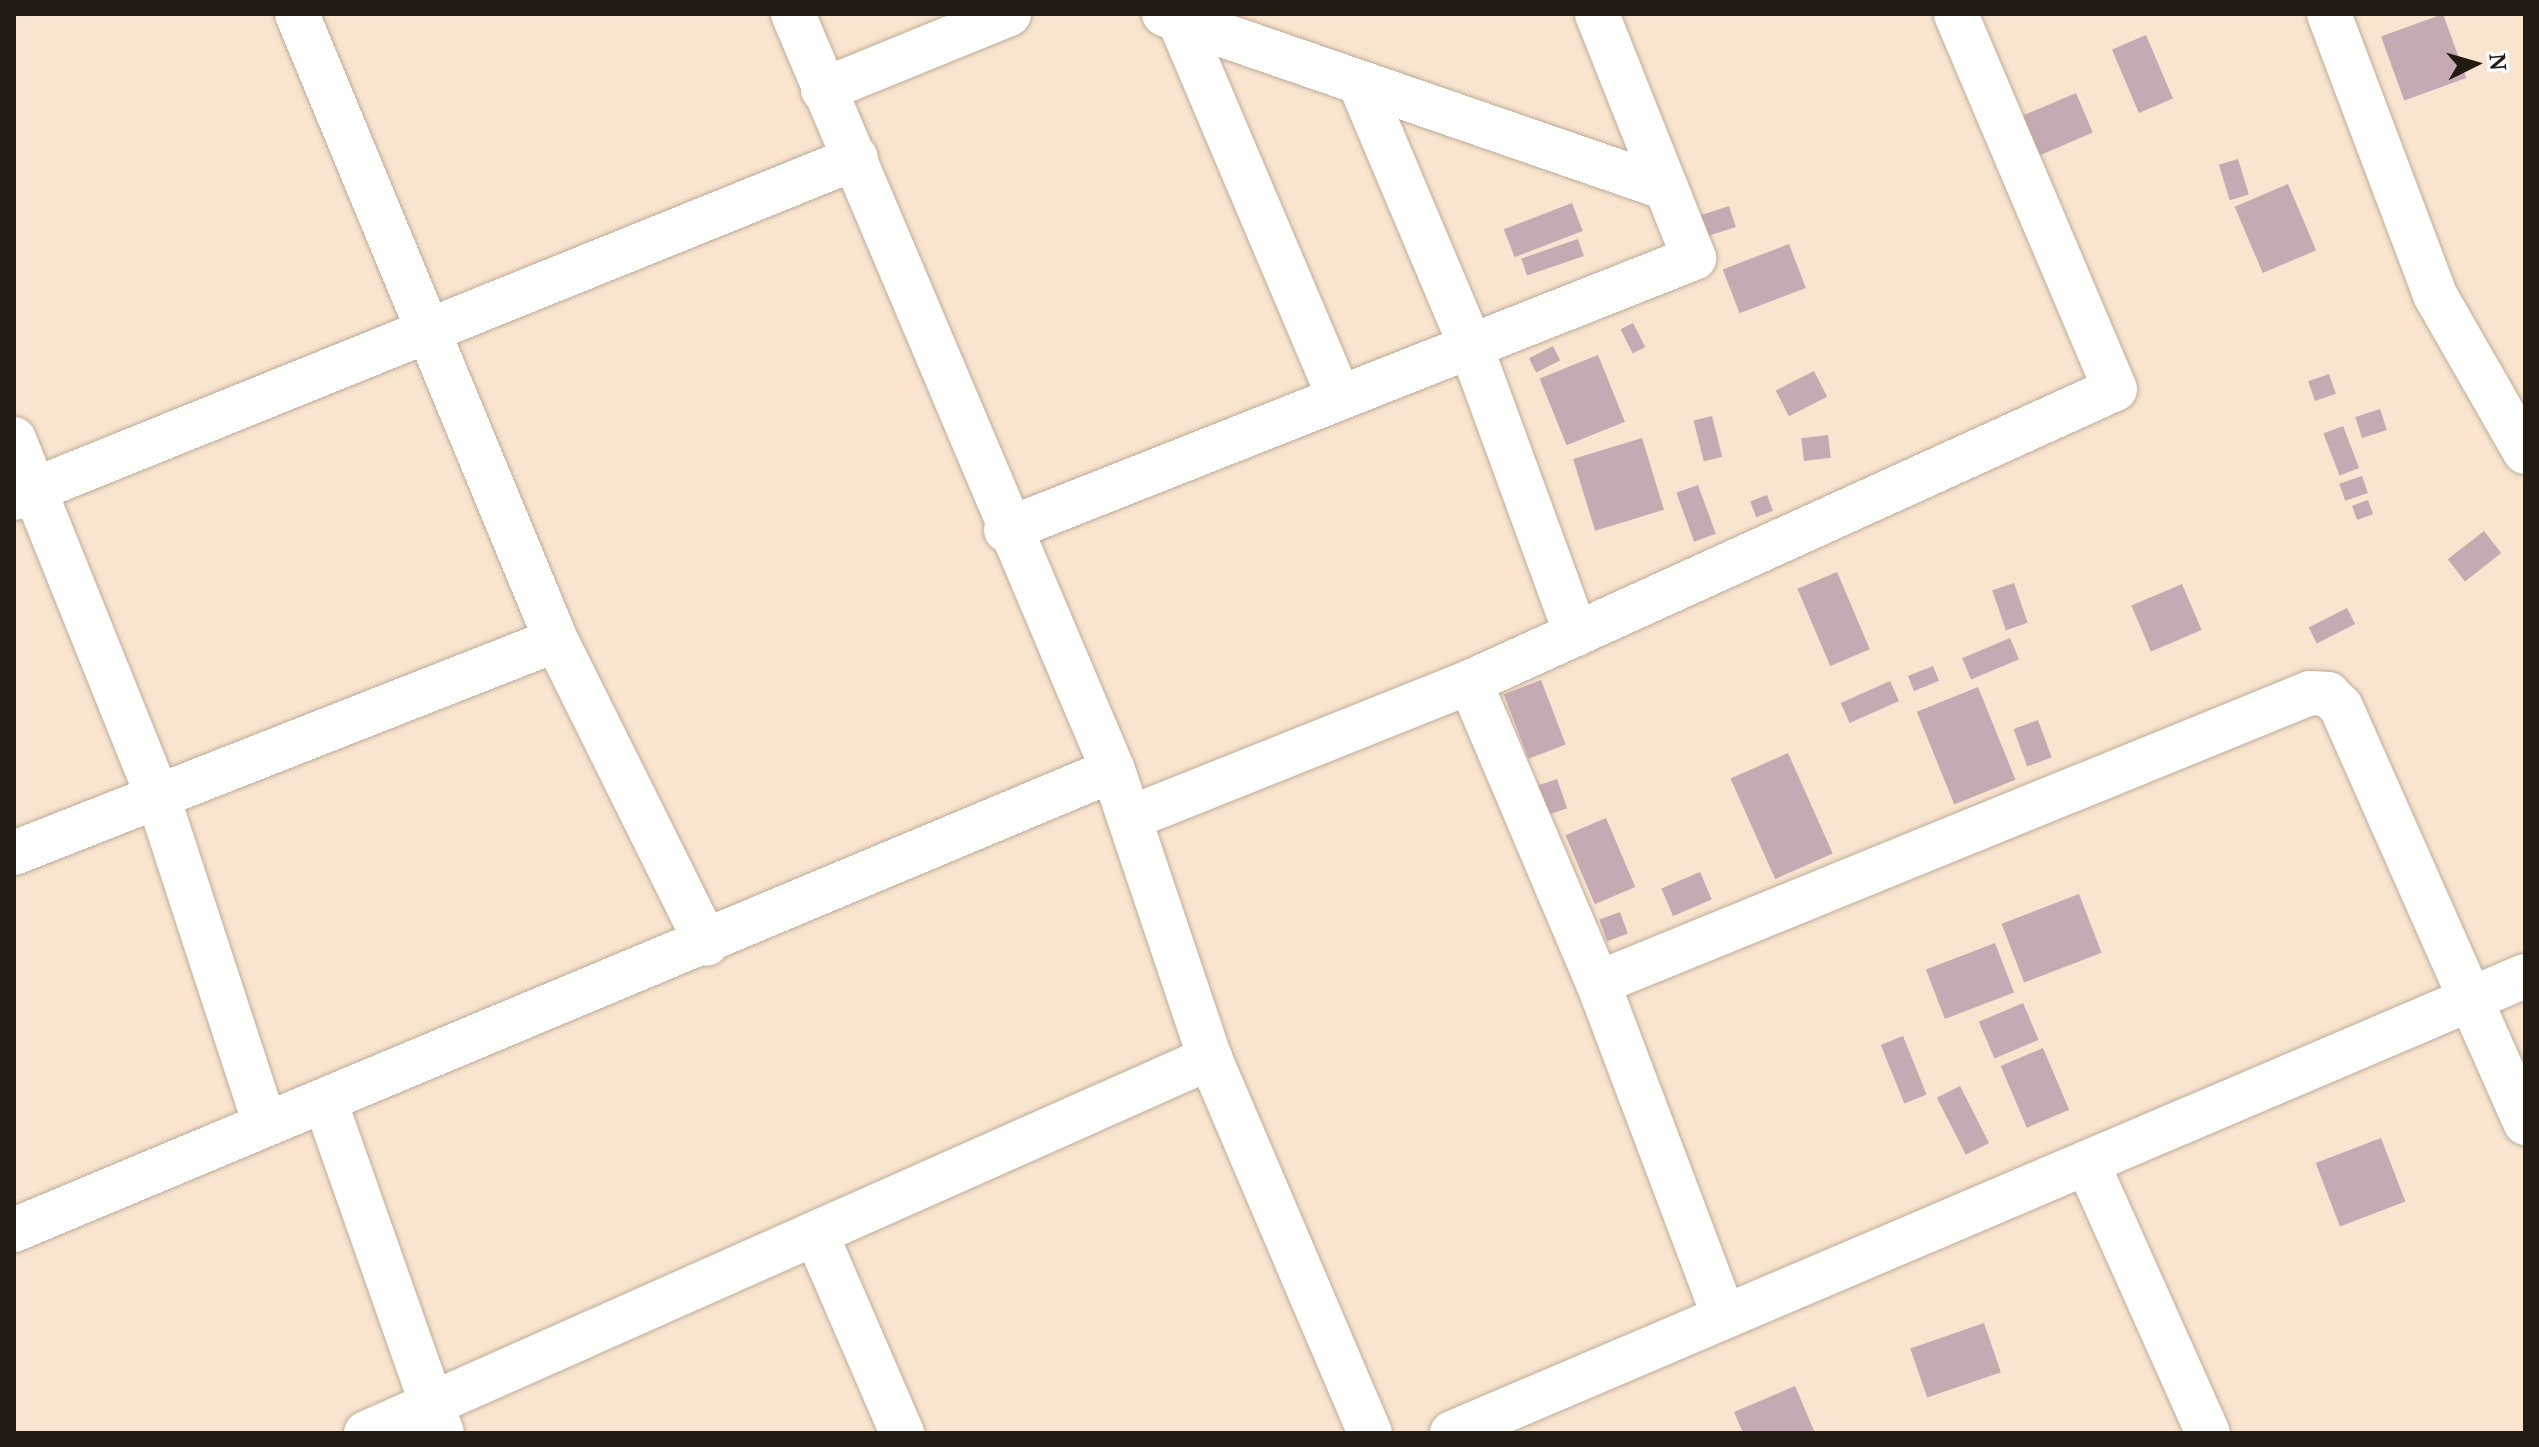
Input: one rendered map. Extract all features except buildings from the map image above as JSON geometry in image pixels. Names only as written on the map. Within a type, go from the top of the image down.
[{"type":"street","points":[[297,14],[556,640],[707,944]]},
{"type":"street","points":[[793,14],[823,90],[856,158],[1006,530],[1113,770],[1210,1058],[1370,1433]]},
{"type":"street","points":[[823,90],[1009,14]]},
{"type":"street","points":[[1006,530],[1338,394],[1471,347],[1694,258],[1597,14]]},
{"type":"street","points":[[1130,818],[1470,682],[2115,389],[1956,14]]},
{"type":"street","points":[[2329,14],[2435,295],[2525,452]]},
{"type":"street","points":[[1172,17],[1361,86],[1666,188]]},
{"type":"street","points":[[1172,17],[1338,394]]},
{"type":"street","points":[[1361,86],[1471,347],[1576,634]]},
{"type":"street","points":[[25,494],[431,334],[856,158]]},
{"type":"street","points":[[14,439],[25,494],[157,794],[265,1124]]},
{"type":"street","points":[[14,853],[157,794],[556,640]]},
{"type":"street","points":[[1470,682],[1598,983],[1723,1313]]},
{"type":"street","points":[[1598,983],[2310,693],[2328,694],[2341,707],[2474,1001],[2525,1123]]},
{"type":"street","points":[[14,1230],[707,944],[1113,770]]},
{"type":"street","points":[[1452,1433],[1723,1313],[2089,1167],[2474,1001],[2525,976]]},
{"type":"street","points":[[366,1433],[437,1419],[816,1234],[1210,1058]]},
{"type":"street","points":[[325,1101],[437,1419]]},
{"type":"street","points":[[2089,1167],[2208,1433]]},
{"type":"street","points":[[816,1234],[902,1433]]}]
